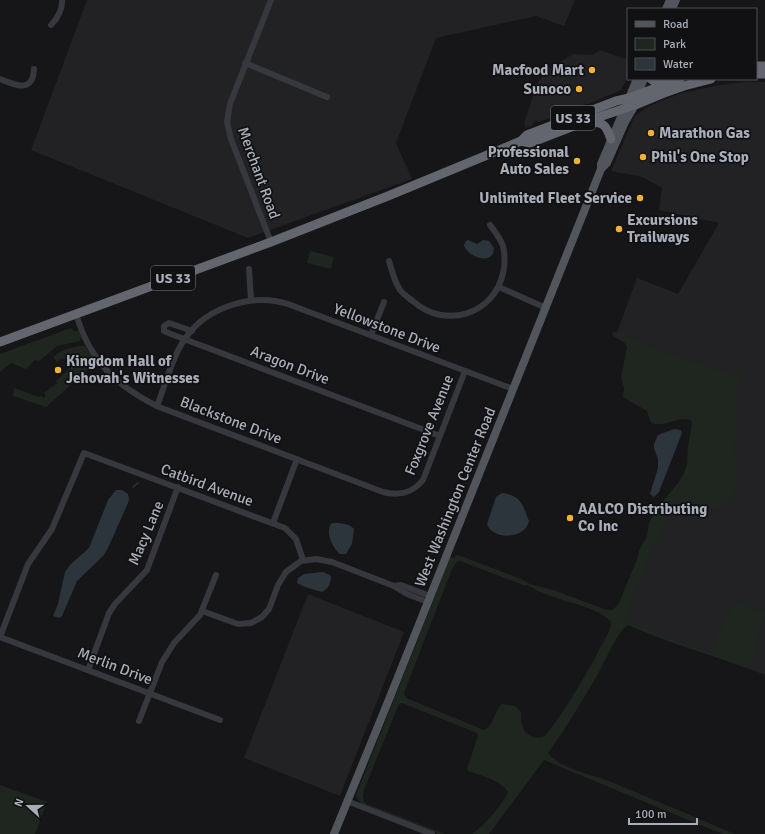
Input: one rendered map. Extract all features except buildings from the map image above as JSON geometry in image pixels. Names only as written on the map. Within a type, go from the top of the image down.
[{"type":"highway","points":[[653,80],[658,83],[676,80]]},
{"type":"highway","name":"US 33","points":[[521,141],[530,143],[624,108],[633,99],[676,80]]},
{"type":"highway","name":"US 33","points":[[0,342],[271,242],[521,141],[527,135],[616,101],[633,99],[707,80]]},
{"type":"highway","points":[[584,122],[602,123],[607,128],[611,139]]},
{"type":"main road","name":"West Washington Center Road","points":[[601,170],[608,163],[625,122],[633,99],[637,80]]},
{"type":"main road","name":"West Washington Center Road","points":[[633,99],[643,80]]},
{"type":"main road","name":"West Washington Center Road","points":[[334,834],[546,308],[624,108]]},
{"type":"street","points":[[51,25],[58,16],[62,0]]},
{"type":"street","name":"Merchant Road","points":[[271,0],[230,104],[227,122],[231,139],[271,242]]},
{"type":"street","points":[[245,63],[327,97]]},
{"type":"street","points":[[0,79],[19,86],[25,86],[31,81],[34,70]]},
{"type":"street","points":[[390,261],[394,276],[401,291],[417,305],[425,310],[444,316],[456,316],[470,313],[486,304],[499,287],[504,269],[505,257],[503,246],[497,234],[490,225]]},
{"type":"street","points":[[249,269],[250,300]]},
{"type":"street","points":[[499,287],[546,308]]},
{"type":"street","name":"Yellowstone Drive","points":[[157,406],[179,348],[192,331],[206,318],[223,308],[250,300],[281,302],[513,389]]},
{"type":"street","points":[[371,335],[384,302]]},
{"type":"street","name":"Blackstone Drive","points":[[76,314],[81,330],[90,348],[109,373],[132,393],[157,406],[389,494],[400,494],[416,488]]},
{"type":"street","name":"Aragon Drive","points":[[192,331],[171,323],[165,324],[164,329],[166,332],[185,340],[440,436]]},
{"type":"street","name":"Foxgrove Avenue","points":[[416,488],[425,475],[464,371]]},
{"type":"street","name":"Catbird Avenue","points":[[0,637],[28,564],[54,526],[84,453],[285,528],[293,535],[298,544],[303,560]]},
{"type":"street","points":[[273,523],[297,459]]},
{"type":"street","name":"Macy Lane","points":[[88,670],[115,604],[147,570],[178,487]]},
{"type":"street","points":[[202,611],[238,624],[247,624],[258,620],[269,609],[278,586],[286,572],[303,560],[316,559],[327,560],[394,586],[407,594],[429,599]]},
{"type":"street","points":[[139,721],[162,662],[169,649],[197,620],[216,575]]},
{"type":"street","name":"Merlin Drive","points":[[0,637],[220,720]]},
{"type":"street","points":[[347,801],[432,834]]},
{"type":"shaded area","points":[[87,0],[575,0],[564,26],[536,16],[436,38],[396,143],[412,179],[248,238],[31,150]]},
{"type":"shaded area","name":"Sunoco","points":[[600,50],[627,60],[627,78],[621,90],[589,104],[539,122],[535,121],[532,126],[525,128],[525,120],[537,84],[547,70],[573,54],[594,54]]},
{"type":"shaded area","points":[[746,82],[765,82],[765,674],[618,620],[659,520],[736,382],[616,335],[637,278],[678,294],[719,223],[659,210],[662,188],[642,177],[611,171],[633,120],[636,115],[649,106],[679,94],[719,85]]},
{"type":"shaded area","points":[[308,594],[404,632],[340,796],[244,758]]},
{"type":"green space","points":[[310,251],[334,257],[331,269],[307,263]]},
{"type":"green space","points":[[71,328],[75,332],[78,330],[81,337],[80,341],[57,346],[39,361],[35,360],[26,369],[11,363],[0,372],[0,354]]},
{"type":"green space","points":[[615,332],[675,356],[740,377],[741,379],[737,392],[735,450],[738,480],[735,493],[730,500],[722,506],[690,506],[673,510],[662,528],[625,620],[712,653],[717,637],[734,602],[763,612],[765,614],[765,618],[759,632],[750,666],[765,673],[765,675],[662,639],[628,625],[624,628],[616,640],[598,674],[568,724],[548,753],[560,763],[578,771],[614,783],[735,834],[724,834],[700,825],[544,760],[489,834],[472,834],[492,815],[502,803],[508,792],[495,781],[468,771],[467,769],[478,736],[477,733],[402,703],[399,704],[365,787],[363,796],[364,802],[445,834],[439,834],[361,804],[356,796],[358,790],[441,581],[449,557],[454,558],[458,555],[521,579],[530,584],[553,590],[607,610],[612,610],[618,605],[639,551],[647,536],[649,523],[684,473],[687,464],[692,424],[691,420],[686,419],[661,424],[651,423],[647,411],[623,397],[624,388],[621,378],[627,347],[624,342],[613,336],[612,333]],"holes":[[[460,561],[523,585],[528,585],[548,595],[595,611],[611,622],[607,635],[585,676],[566,707],[545,736],[539,738],[534,737],[524,731],[521,720],[521,712],[515,706],[502,704],[497,710],[490,725],[484,730],[406,698],[404,693],[452,569],[457,562]]]},
{"type":"green space","points":[[78,346],[85,346],[96,362],[46,407],[13,396],[14,388],[44,398],[46,396],[44,393],[53,386],[54,387],[57,383],[56,381],[72,366],[64,358],[62,360],[61,358],[57,362],[53,357],[63,350]]},
{"type":"green space","points":[[0,785],[47,802],[35,834],[0,834]]},
{"type":"water","points":[[468,240],[477,244],[483,240],[489,241],[494,248],[493,254],[486,258],[475,256],[466,250],[464,245]]},
{"type":"water","points":[[674,429],[681,430],[682,433],[659,492],[654,497],[650,494],[658,468],[658,459],[654,444],[658,435]]},
{"type":"water","points":[[116,490],[122,490],[128,494],[129,499],[108,548],[104,555],[77,581],[62,616],[59,618],[53,616],[58,604],[65,572],[70,565],[89,548],[108,500]]},
{"type":"water","points":[[502,493],[514,496],[523,505],[529,521],[527,527],[522,531],[509,536],[496,533],[490,529],[487,524],[496,497]]},
{"type":"water","points":[[332,523],[347,524],[354,529],[352,544],[346,554],[340,554],[337,552],[330,540],[329,531]]},
{"type":"water","points":[[323,572],[331,576],[329,586],[322,592],[297,583],[298,578],[304,574]]},
{"type":"waterway","points":[[133,487],[138,483]]},
{"type":"place","name":"Macfood Mart","points":[[592,70]]},
{"type":"place","name":"Sunoco","points":[[579,89]]},
{"type":"place","name":"Marathon Gas","points":[[651,133]]},
{"type":"place","name":"Phil's One Stop","points":[[643,157]]},
{"type":"place","name":"Professional Auto Sales","points":[[577,161]]},
{"type":"place","name":"Unlimited Fleet Service","points":[[640,198]]},
{"type":"place","name":"Excursions Trailways","points":[[619,229]]},
{"type":"place","name":"Kingdom Hall of Jehovah's Witnesses","points":[[58,370]]},
{"type":"place","name":"AALCO Distributing Co Inc","points":[[570,518]]}]
